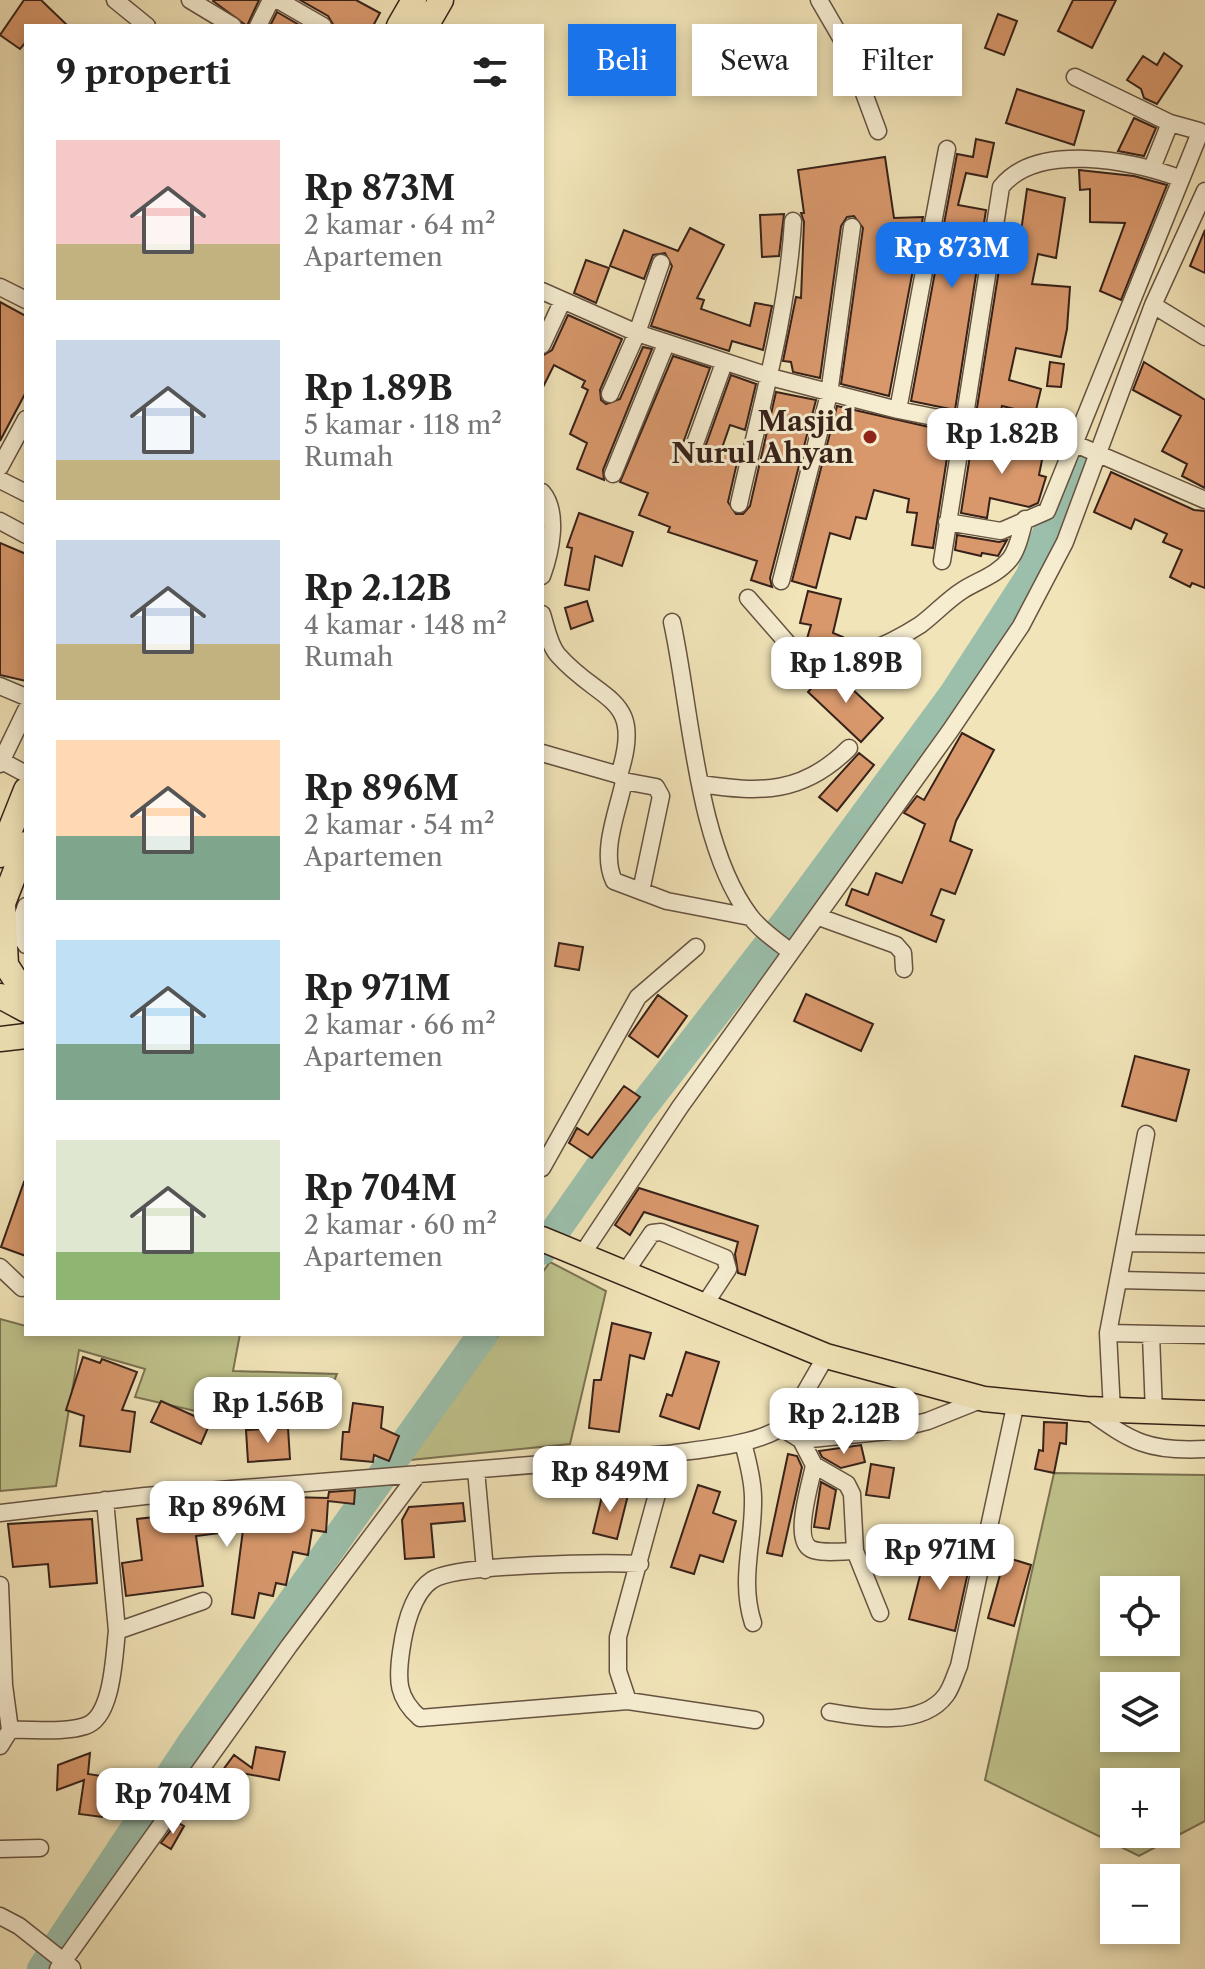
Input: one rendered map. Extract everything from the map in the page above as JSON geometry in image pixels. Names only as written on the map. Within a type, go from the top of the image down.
[{"type":"highway","points":[[400,24],[414,0]]},
{"type":"highway","points":[[427,24],[441,0]]},
{"type":"highway","points":[[24,799],[13,849],[6,965],[24,993]]},
{"type":"highway","points":[[0,996],[24,1009]]},
{"type":"highway","points":[[0,1039],[24,1036]]},
{"type":"highway","points":[[544,1240],[826,1356],[984,1399],[1112,1411],[1205,1413]]},
{"type":"street","points":[[115,0],[145,24]]},
{"type":"street","points":[[190,0],[230,24]]},
{"type":"street","points":[[259,24],[271,0]]},
{"type":"street","points":[[278,0],[320,24]]},
{"type":"street","points":[[819,0],[848,50],[878,131]]},
{"type":"street","points":[[578,1254],[786,948],[819,917],[986,680],[1052,573],[1065,542],[1086,449],[1179,178],[1200,133],[1170,123],[1075,77]]},
{"type":"street","points":[[1152,168],[1170,123]]},
{"type":"street","points":[[898,410],[947,149]]},
{"type":"street","points":[[942,561],[1001,187],[1026,166],[1054,159],[1152,168],[1179,178]]},
{"type":"street","points":[[947,522],[1001,531],[1047,511],[1086,449],[1205,191]]},
{"type":"street","points":[[739,504],[771,377],[790,270],[793,221]]},
{"type":"street","points":[[781,581],[829,394],[852,227]]},
{"type":"street","points":[[610,394],[637,333],[661,263]]},
{"type":"street","points":[[0,287],[24,299]]},
{"type":"street","points":[[544,292],[637,333],[724,363],[829,394],[898,410],[963,420],[1086,449],[1205,500]]},
{"type":"street","points":[[544,341],[562,302]]},
{"type":"street","points":[[1153,305],[1205,337]]},
{"type":"street","points":[[613,474],[666,344]]},
{"type":"street","points":[[693,449],[724,363]]},
{"type":"street","points":[[0,467],[24,423]]},
{"type":"street","points":[[0,480],[24,492]]},
{"type":"street","points":[[544,495],[551,528],[551,547],[544,570]]},
{"type":"street","points":[[0,509],[24,522]]},
{"type":"street","points":[[748,598],[804,662],[818,664],[841,659],[887,643],[921,624],[963,589],[992,575],[1010,559],[1025,519]]},
{"type":"street","points":[[0,521],[24,534]]},
{"type":"street","points":[[544,620],[555,653],[618,707],[626,720],[629,743],[608,869],[614,881],[667,901],[754,921]]},
{"type":"street","points":[[672,622],[701,784],[728,879],[754,921],[786,948]]},
{"type":"street","points":[[0,686],[24,696]]},
{"type":"street","points":[[24,714],[0,762],[24,773]]},
{"type":"street","points":[[701,784],[756,792],[813,776],[849,748]]},
{"type":"street","points":[[544,754],[656,787],[661,796],[641,891]]},
{"type":"street","points":[[10,907],[17,931],[24,942]]},
{"type":"street","points":[[819,917],[896,945],[903,953],[904,969]]},
{"type":"street","points":[[544,1164],[638,997],[696,947]]},
{"type":"street","points":[[1112,1411],[1108,1333],[1146,1134]]},
{"type":"street","points":[[624,1274],[652,1233],[661,1232],[725,1258],[728,1269],[703,1307]]},
{"type":"street","points":[[1126,1243],[1205,1244]]},
{"type":"street","points":[[0,1267],[22,1288]]},
{"type":"street","points":[[1119,1280],[1205,1282]]},
{"type":"street","points":[[1108,1333],[1205,1335]]},
{"type":"street","points":[[1151,1335],[1154,1413]]},
{"type":"street","points":[[0,1513],[105,1500],[668,1454],[743,1442],[782,1428],[826,1356]]},
{"type":"street","points":[[801,1440],[889,1431],[928,1421],[984,1399]]},
{"type":"street","points":[[830,1712],[861,1718],[904,1717],[929,1709],[946,1696],[959,1666],[1016,1402]]},
{"type":"street","points":[[1086,1409],[1148,1447],[1166,1451],[1205,1449]]},
{"type":"street","points":[[782,1428],[801,1440],[814,1465],[847,1484],[852,1494],[855,1551],[880,1613]]},
{"type":"street","points":[[743,1442],[753,1500],[745,1572],[745,1599],[753,1623]]},
{"type":"street","points":[[628,1701],[618,1671],[618,1637],[668,1454]]},
{"type":"street","points":[[814,1465],[801,1530],[805,1543],[814,1550],[855,1551]]},
{"type":"street","points":[[476,1470],[485,1570]]},
{"type":"street","points":[[0,1916],[39,1942],[63,1965],[164,1819],[414,1474]]},
{"type":"street","points":[[10,1730],[86,1726],[101,1714],[110,1685],[117,1631],[105,1500]]},
{"type":"street","points":[[640,1564],[587,1562],[485,1570],[433,1579],[420,1594],[403,1632],[397,1680],[400,1695],[420,1718],[628,1701],[755,1720]]},
{"type":"street","points":[[0,1585],[4,1685],[10,1730],[0,1746]]},
{"type":"street","points":[[117,1631],[203,1601]]},
{"type":"street","points":[[0,1849],[40,1848]]},
{"type":"green space","points":[[550,1262],[606,1291],[570,1444],[410,1460],[498,1336],[544,1336],[544,1270]]},
{"type":"green space","points":[[0,1319],[24,1325],[24,1336],[240,1336],[233,1371],[337,1374],[318,1419],[217,1416],[135,1397],[145,1369],[79,1350],[56,1486],[0,1491]]},
{"type":"green space","points":[[1054,1473],[1205,1475],[1205,1821],[1180,1834],[1180,1768],[1100,1768],[1100,1837],[985,1780]]},
{"type":"green space","points":[[1123,1848],[1154,1848],[1139,1856]]},
{"type":"building","points":[[24,0],[41,0],[66,24],[24,24],[24,44],[20,49],[0,35]]},
{"type":"building","points":[[214,0],[259,0],[248,24],[244,24]]},
{"type":"building","points":[[300,0],[356,0],[380,13],[374,24],[333,24],[328,16]]},
{"type":"building","points":[[1073,0],[1116,0],[1092,48],[1058,31]]},
{"type":"building","points":[[277,12],[298,24],[271,24]]},
{"type":"building","points":[[998,14],[1017,21],[1004,55],[985,48]]},
{"type":"building","points":[[1164,53],[1182,66],[1157,104],[1144,98],[1141,89],[1127,80],[1143,56],[1157,65]]},
{"type":"building","points":[[1017,89],[1084,111],[1074,145],[1006,123]]},
{"type":"building","points":[[1134,118],[1156,128],[1144,156],[1118,151]]},
{"type":"building","points":[[976,139],[994,143],[987,177],[966,173],[958,205],[986,210],[955,410],[911,401],[957,154],[973,157]]},
{"type":"building","points":[[885,157],[894,218],[923,217],[889,396],[841,384],[863,228],[854,216],[847,217],[841,226],[820,378],[793,372],[791,362],[783,361],[796,297],[801,298],[804,222],[801,213],[804,213],[798,170]]},
{"type":"building","points":[[1079,170],[1134,176],[1167,185],[1121,300],[1100,291],[1125,223],[1090,222],[1090,189],[1080,190]]},
{"type":"building","points":[[1027,189],[1065,198],[1056,258],[1038,254],[1032,284],[1070,287],[1067,329],[1061,357],[1016,348],[1009,380],[1041,389],[1035,414],[1002,406],[999,419],[976,414],[1001,257],[1017,260]]},
{"type":"building","points":[[784,214],[779,256],[762,257],[760,215]]},
{"type":"building","points":[[690,228],[724,245],[697,298],[704,300],[701,309],[750,326],[755,303],[772,306],[763,350],[732,341],[729,351],[651,326],[672,266],[665,253],[653,255],[644,279],[610,266],[624,230],[678,251]]},
{"type":"building","points":[[1205,230],[1205,273],[1190,266]]},
{"type":"building","points":[[586,260],[609,268],[596,303],[574,293]]},
{"type":"building","points":[[0,302],[24,315],[24,396],[0,441]]},
{"type":"building","points":[[568,315],[622,339],[600,390],[601,400],[606,404],[620,399],[643,347],[652,349],[603,470],[604,480],[577,469],[587,443],[570,434],[588,390],[582,387],[585,381],[554,365],[544,385],[544,355],[552,350]]},
{"type":"building","points":[[673,356],[710,368],[682,446],[684,455],[690,460],[703,453],[731,375],[756,384],[745,430],[730,425],[722,448],[739,454],[728,502],[736,514],[743,514],[750,506],[776,392],[816,400],[770,578],[772,587],[751,580],[757,561],[668,532],[670,527],[639,515],[648,493],[620,482]]},
{"type":"building","points":[[1050,362],[1064,364],[1061,387],[1047,386]]},
{"type":"building","points":[[1144,362],[1205,400],[1205,488],[1182,476],[1187,464],[1162,451],[1181,416],[1133,390]]},
{"type":"building","points":[[837,406],[951,432],[933,548],[912,545],[917,513],[907,512],[909,499],[874,490],[866,519],[856,517],[850,539],[830,533],[816,588],[792,581]]},
{"type":"building","points":[[973,436],[1044,450],[1039,475],[1046,477],[1038,503],[1029,507],[990,498],[987,518],[961,513]]},
{"type":"building","points":[[1111,472],[1194,510],[1205,511],[1205,588],[1192,583],[1190,587],[1170,577],[1182,550],[1163,542],[1167,534],[1135,519],[1131,529],[1094,512]]},
{"type":"building","points":[[579,513],[633,532],[622,566],[595,556],[589,590],[565,585],[572,548],[567,547]]},
{"type":"building","points":[[957,535],[999,542],[1007,540],[998,556],[982,553],[981,556],[955,550]]},
{"type":"building","points":[[0,543],[24,553],[24,681],[0,675]]},
{"type":"building","points":[[808,591],[841,599],[833,633],[843,637],[839,649],[832,650],[806,642],[811,625],[800,623]]},
{"type":"building","points":[[587,601],[593,621],[571,629],[565,608]]},
{"type":"building","points":[[834,672],[883,718],[861,742],[808,692],[825,673]]},
{"type":"building","points":[[962,733],[994,750],[956,821],[950,841],[972,850],[955,894],[941,889],[931,915],[944,920],[936,942],[846,905],[852,889],[868,895],[876,873],[902,883],[925,824],[904,813],[917,796],[924,800]]},
{"type":"building","points":[[859,753],[874,765],[837,811],[819,797]]},
{"type":"building","points":[[559,943],[583,947],[579,970],[555,966]]},
{"type":"building","points":[[806,994],[873,1024],[861,1051],[794,1021]]},
{"type":"building","points":[[658,995],[687,1016],[658,1057],[629,1036]]},
{"type":"building","points":[[1135,1056],[1189,1070],[1176,1121],[1122,1106]]},
{"type":"building","points":[[624,1086],[640,1097],[592,1158],[569,1143],[577,1128],[588,1135]]},
{"type":"building","points":[[24,1182],[24,1255],[1,1247]]},
{"type":"building","points":[[639,1188],[758,1226],[745,1275],[738,1273],[735,1254],[738,1242],[644,1212],[630,1235],[615,1225]]},
{"type":"building","points":[[612,1323],[651,1333],[644,1359],[630,1355],[619,1432],[589,1428],[594,1380],[601,1380]]},
{"type":"building","points":[[686,1352],[719,1362],[699,1429],[660,1416],[667,1394],[672,1396]]},
{"type":"building","points":[[83,1357],[100,1363],[102,1359],[137,1372],[122,1410],[135,1412],[130,1452],[80,1446],[84,1416],[66,1410]]},
{"type":"building","points":[[161,1401],[210,1423],[201,1444],[151,1422]]},
{"type":"building","points":[[353,1403],[383,1407],[381,1428],[399,1436],[389,1461],[374,1455],[373,1462],[341,1459],[343,1432],[349,1432]]},
{"type":"building","points":[[1044,1422],[1067,1423],[1066,1444],[1060,1443],[1054,1473],[1035,1469],[1039,1450],[1043,1451]]},
{"type":"building","points":[[288,1428],[290,1459],[248,1462],[246,1430]]},
{"type":"building","points":[[861,1445],[865,1462],[841,1468],[822,1457],[819,1451]]},
{"type":"building","points":[[788,1454],[797,1456],[802,1467],[782,1556],[767,1553]]},
{"type":"building","points":[[871,1464],[894,1468],[889,1498],[866,1495]]},
{"type":"building","points":[[821,1482],[836,1490],[829,1529],[814,1527]]},
{"type":"building","points":[[698,1485],[720,1492],[713,1513],[736,1521],[723,1562],[700,1555],[694,1574],[671,1567]]},
{"type":"building","points":[[604,1488],[628,1495],[617,1539],[593,1533]]},
{"type":"building","points":[[355,1490],[354,1504],[328,1501],[326,1532],[312,1530],[308,1555],[293,1552],[286,1585],[276,1583],[273,1596],[259,1593],[254,1618],[232,1614],[243,1530],[196,1536],[203,1586],[126,1596],[122,1563],[142,1560],[137,1519],[227,1509],[227,1514],[285,1524],[289,1497],[328,1498],[329,1492]]},
{"type":"building","points":[[463,1503],[465,1521],[431,1524],[434,1557],[405,1559],[402,1520],[409,1507]]},
{"type":"building","points":[[92,1519],[97,1583],[50,1587],[48,1564],[13,1567],[8,1524]]},
{"type":"building","points":[[926,1552],[970,1563],[955,1631],[909,1619]]},
{"type":"building","points":[[1005,1557],[1031,1565],[1014,1626],[988,1618]]},
{"type":"building","points":[[256,1747],[285,1752],[279,1780],[242,1773],[230,1788],[217,1778],[234,1755],[252,1768]]},
{"type":"building","points":[[90,1753],[88,1774],[108,1777],[102,1817],[79,1814],[84,1780],[57,1790],[58,1765]]},
{"type":"building","points":[[196,1795],[204,1799],[193,1818],[183,1812]]},
{"type":"building","points":[[177,1822],[184,1826],[171,1849],[161,1843]]},
{"type":"waterway","points":[[544,1247],[637,1114],[790,917],[954,694],[1030,577],[1079,452]]},
{"type":"waterway","points":[[42,1969],[192,1743],[482,1336]]},
{"type":"place","name":"Masjid Nurul Ahyan","points":[[870,437]]}]
